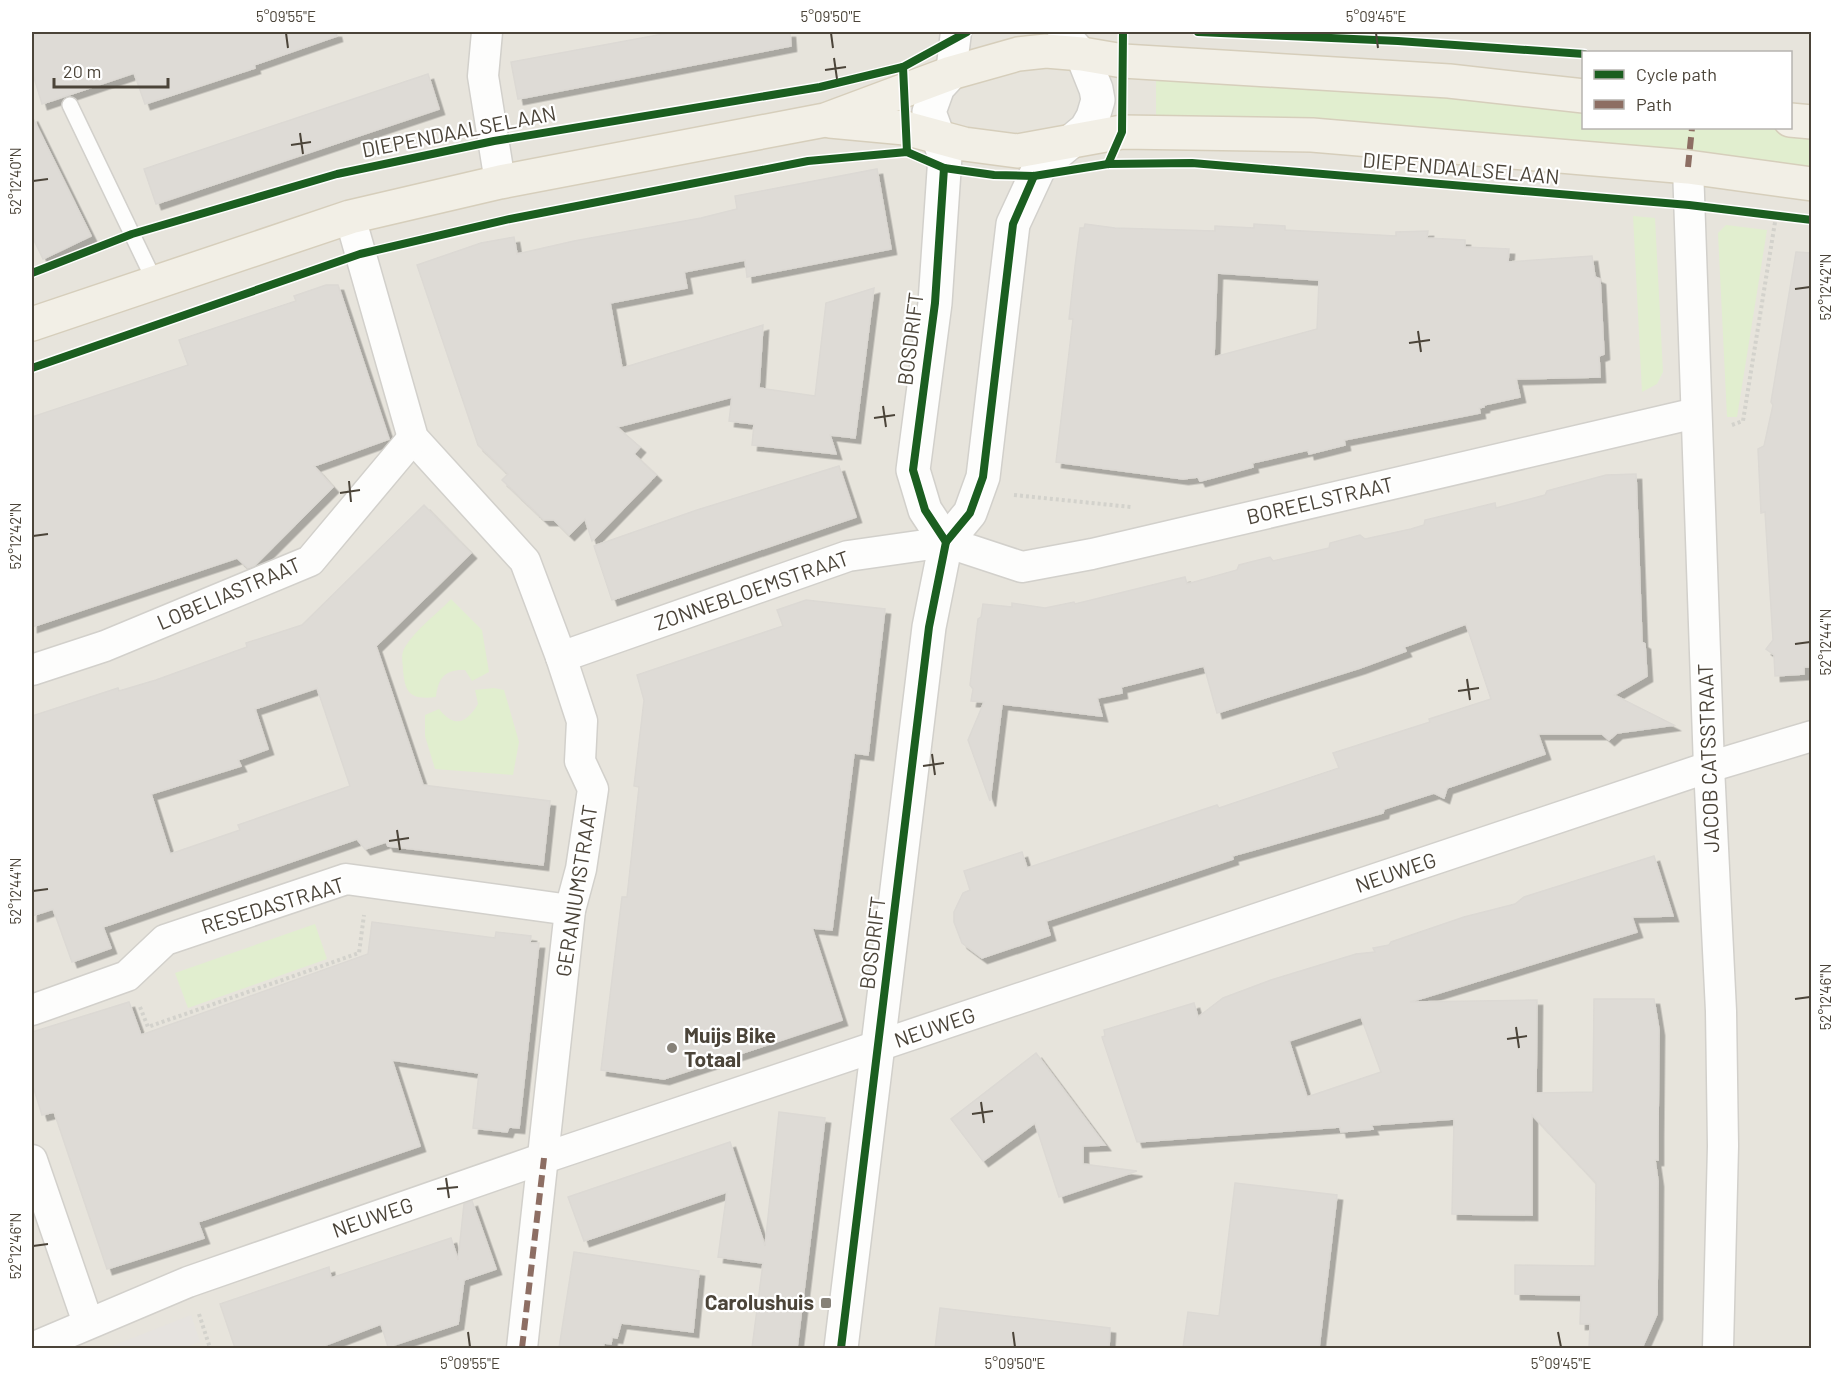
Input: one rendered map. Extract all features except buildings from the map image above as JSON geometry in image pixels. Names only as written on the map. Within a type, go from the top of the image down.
[{"type":"main road","name":"DIEPENDAALSELAAN","points":[[32,324],[350,217],[500,182],[825,120],[951,73],[1018,54],[1046,51],[1072,43],[1123,61],[1449,81],[1582,96]]},
{"type":"main road","name":"DIEPENDAALSELAAN","points":[[825,120],[904,128],[940,139],[989,149],[1017,151],[1070,144],[1122,132],[1312,135],[1688,167],[1812,184]]},
{"type":"main road","points":[[1792,120],[1812,122]]},
{"type":"street","points":[[487,32],[483,76],[500,182]]},
{"type":"street","name":"BOSDRIFT","points":[[946,542],[925,510],[913,470],[935,303],[945,156],[929,112],[938,87],[951,73],[956,32]]},
{"type":"street","name":"BOSDRIFT","points":[[841,1348],[929,627],[946,542],[970,513],[983,477],[1012,224],[1039,168],[1086,129],[1098,100],[1094,78],[1072,43]]},
{"type":"street","name":"JACOB CATSSTRAAT","points":[[1688,167],[1709,767],[1721,1011],[1723,1146],[1718,1348]]},
{"type":"street","name":"GERANIUMSTRAAT","points":[[350,217],[413,438],[525,561],[582,721],[580,761],[593,789],[581,869],[570,910],[522,1348]]},
{"type":"street","name":"BOREELSTRAAT","points":[[946,542],[1022,567],[1092,554],[1176,534],[1696,424]]},
{"type":"street","name":"LOBELIASTRAAT","points":[[32,670],[105,646],[310,561],[413,438]]},
{"type":"street","name":"ZONNEBLOEMSTRAAT","points":[[561,657],[848,556],[946,542]]},
{"type":"street","name":"NEUWEG","points":[[32,1348],[188,1282],[544,1158],[1709,767],[1812,736]]},
{"type":"street","name":"RESEDASTRAAT","points":[[32,1010],[127,976],[165,940],[345,879],[570,910]]},
{"type":"street","points":[[32,1160],[88,1323]]},
{"type":"lane","points":[[70,105],[155,282]]},
{"type":"path","points":[[1765,214],[1788,217]]},
{"type":"path","points":[[1696,424],[1743,422],[1776,216]]},
{"type":"path","points":[[970,513],[1005,513],[1013,495],[1149,509],[1176,534]]},
{"type":"path","points":[[127,976],[148,1027],[359,953],[369,882]]},
{"type":"shaded area","points":[[32,32],[1811,32],[1811,1348],[32,1348]]},
{"type":"shaded area","points":[[191,1315],[200,1342],[183,1348],[107,1348]]},
{"type":"green space","points":[[1156,76],[1438,94],[1582,107],[1582,129],[1790,129],[1811,131],[1811,170],[1156,120]]},
{"type":"green space","points":[[1633,216],[1655,218],[1663,372],[1657,384],[1642,392]]},
{"type":"green space","points":[[1726,225],[1767,230],[1737,417],[1727,417],[1718,233]]},
{"type":"green space","points":[[451,599],[482,630],[489,672],[472,681],[465,670],[452,671],[441,680],[436,697],[415,696],[405,685],[403,650],[414,634]]},
{"type":"green space","points":[[494,688],[504,690],[519,742],[513,775],[435,769],[425,736],[425,715],[439,709],[450,719],[460,721],[469,716],[478,704],[475,690]]},
{"type":"green space","points":[[315,924],[327,959],[188,1008],[175,973]]},
{"type":"marked path","points":[[1688,167],[1692,129]]},
{"type":"marked path","points":[[522,1348],[544,1158]]},
{"type":"cycle path","points":[[32,273],[132,234],[337,174],[494,141],[820,87],[903,67],[967,32]]},
{"type":"cycle path","points":[[1108,164],[1122,132],[1123,32]]},
{"type":"cycle path","points":[[1198,32],[1398,41],[1582,54]]},
{"type":"cycle path","points":[[903,67],[907,152]]},
{"type":"cycle path","points":[[32,368],[360,254],[510,219],[808,161],[907,152],[944,168],[994,175],[1034,176],[1108,164],[1192,163],[1689,205],[1812,220]]},
{"type":"cycle path","points":[[944,168],[935,303],[913,470],[925,510],[946,542]]},
{"type":"cycle path","points":[[841,1348],[929,627],[946,542],[970,513],[983,477],[1013,224],[1034,176]]},
{"type":"place","name":"Muijs Bike Totaal","points":[[672,1048]]},
{"type":"place","name":"Carolushuis","points":[[826,1303]]}]
